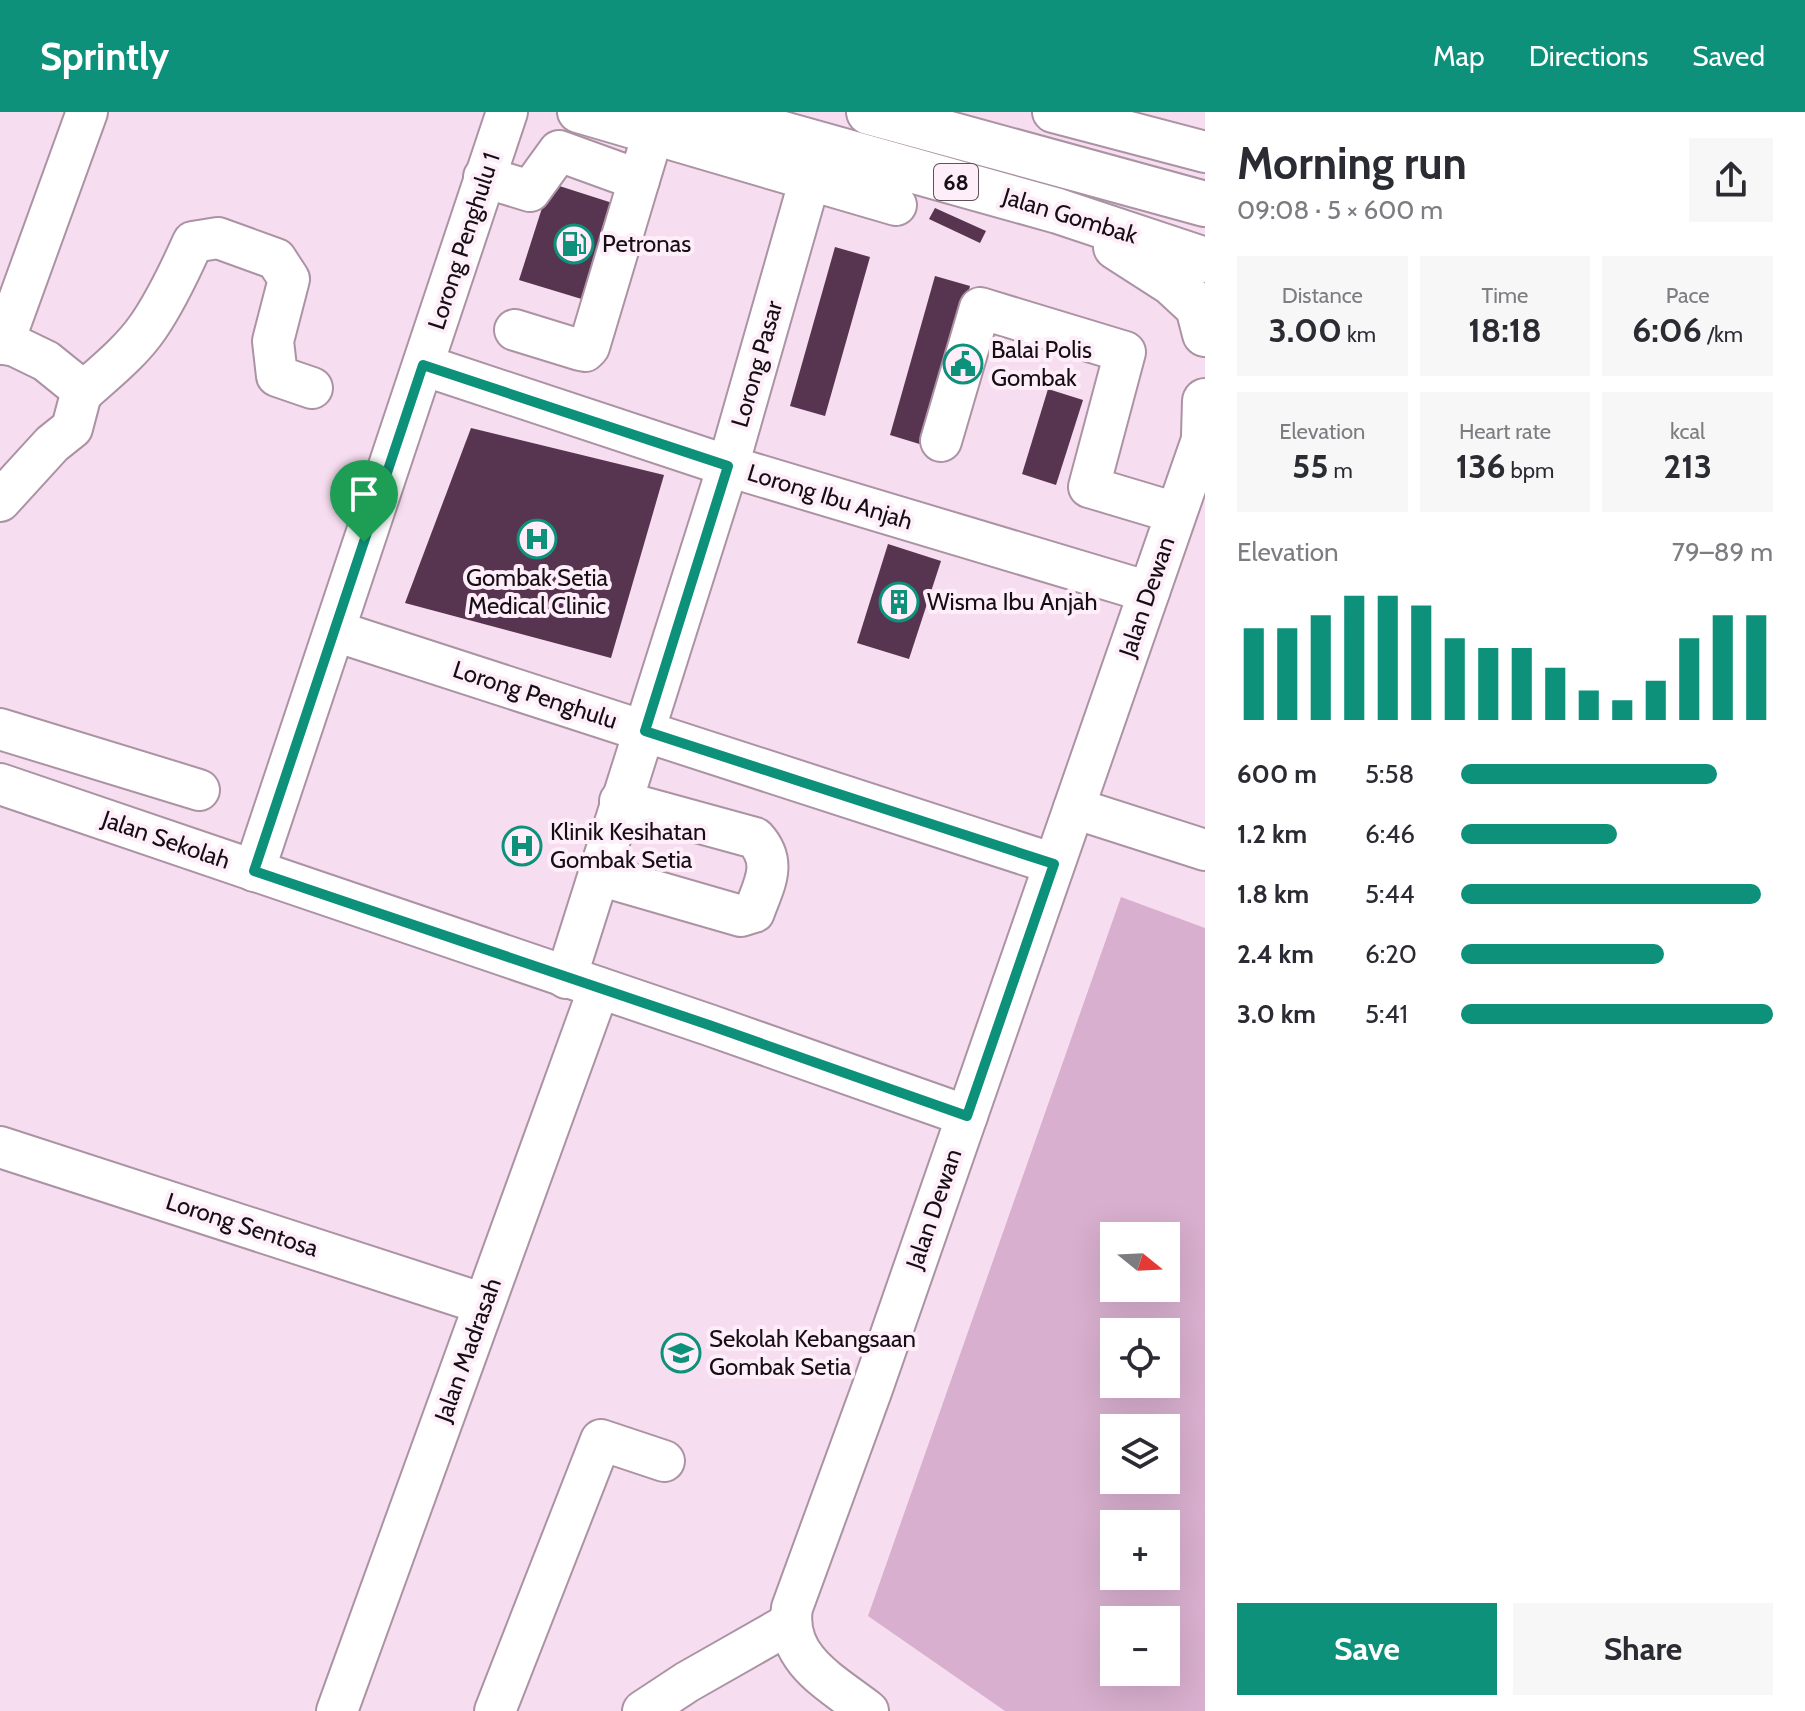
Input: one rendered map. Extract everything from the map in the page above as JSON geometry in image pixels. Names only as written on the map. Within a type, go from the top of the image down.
[{"type":"main road","name":"Jalan Gombak","points":[[704,112],[1058,211],[1205,260]]},
{"type":"main road","name":"Jalan Gombak","points":[[869,112],[1205,204]]},
{"type":"main road","points":[[1058,211],[1172,283],[1198,307],[1205,334]]},
{"type":"street","points":[[81,394],[77,386],[46,361],[15,346],[2,344],[87,112]]},
{"type":"street","name":"Lorong Penghulu 1","points":[[254,871],[507,112]]},
{"type":"street","points":[[578,112],[661,123],[810,179],[896,205]]},
{"type":"street","points":[[1053,112],[1146,123],[1205,152]]},
{"type":"street","points":[[515,330],[580,350],[585,351],[589,347],[639,180],[661,123]]},
{"type":"street","points":[[1130,183],[1146,123]]},
{"type":"street","points":[[484,177],[530,191],[559,151],[639,180]]},
{"type":"street","name":"Lorong Pasar","points":[[599,875],[728,466],[810,179]]},
{"type":"street","points":[[0,501],[52,444],[72,428],[81,394],[128,351],[148,326],[176,279],[193,242],[218,238],[276,259],[289,279],[273,341],[277,376],[312,388]]},
{"type":"street","points":[[941,441],[980,308],[1125,352],[1089,487],[1176,513]]},
{"type":"street","name":"Lorong Ibu Anjah","points":[[423,365],[728,466],[1149,592]]},
{"type":"street","name":"Jalan Dewan","points":[[789,1624],[792,1608],[967,1116],[1205,425]]},
{"type":"street","name":"Lorong Penghulu","points":[[335,631],[1054,864]]},
{"type":"street","points":[[0,729],[199,790]]},
{"type":"street","points":[[76,808],[93,757]]},
{"type":"street","name":"Jalan Sekolah","points":[[0,784],[967,1116]]},
{"type":"street","points":[[599,875],[741,916],[754,912],[769,869],[767,850],[755,838],[620,801]]},
{"type":"street","points":[[1074,808],[1205,850]]},
{"type":"street","name":"Jalan Madrasah","points":[[337,1711],[484,1304],[582,983],[599,875]]},
{"type":"street","name":"Lorong Sentosa","points":[[0,1147],[484,1304]]},
{"type":"street","points":[[495,1711],[601,1440],[664,1461]]},
{"type":"street","points":[[643,1711],[789,1624],[803,1659],[868,1711]]},
{"type":"shaded area","points":[[1121,897],[1205,928],[1205,1711],[1005,1711],[868,1616]]},
{"type":"building","name":"Petronas","points":[[550,183],[628,208],[598,304],[519,280]]},
{"type":"building","points":[[935,208],[986,231],[980,243],[929,219]]},
{"type":"building","points":[[835,247],[870,257],[825,416],[790,406]]},
{"type":"building","points":[[935,276],[970,286],[926,446],[890,435]]},
{"type":"building","points":[[1048,389],[1083,400],[1056,485],[1022,474]]},
{"type":"building","name":"Gombak Setia Medical Clinic","points":[[471,428],[664,475],[611,658],[405,603]]},
{"type":"building","name":"Wisma Ibu Anjah","points":[[888,544],[941,561],[909,659],[857,643]]},
{"type":"place","name":"Petronas","points":[[574,244]]},
{"type":"place","name":"Balai Polis Gombak","points":[[963,364]]},
{"type":"place","name":"Gombak Setia Medical Clinic","points":[[537,539]]},
{"type":"place","name":"Wisma Ibu Anjah","points":[[899,602]]},
{"type":"place","name":"Klinik Kesihatan Gombak Setia","points":[[522,846]]},
{"type":"place","name":"Sekolah Kebangsaan Gombak Setia","points":[[681,1353]]},
{"type":"route","points":[[423,365],[728,466],[645,731],[1054,864],[967,1116],[254,871],[364,542],[423,365]]}]
